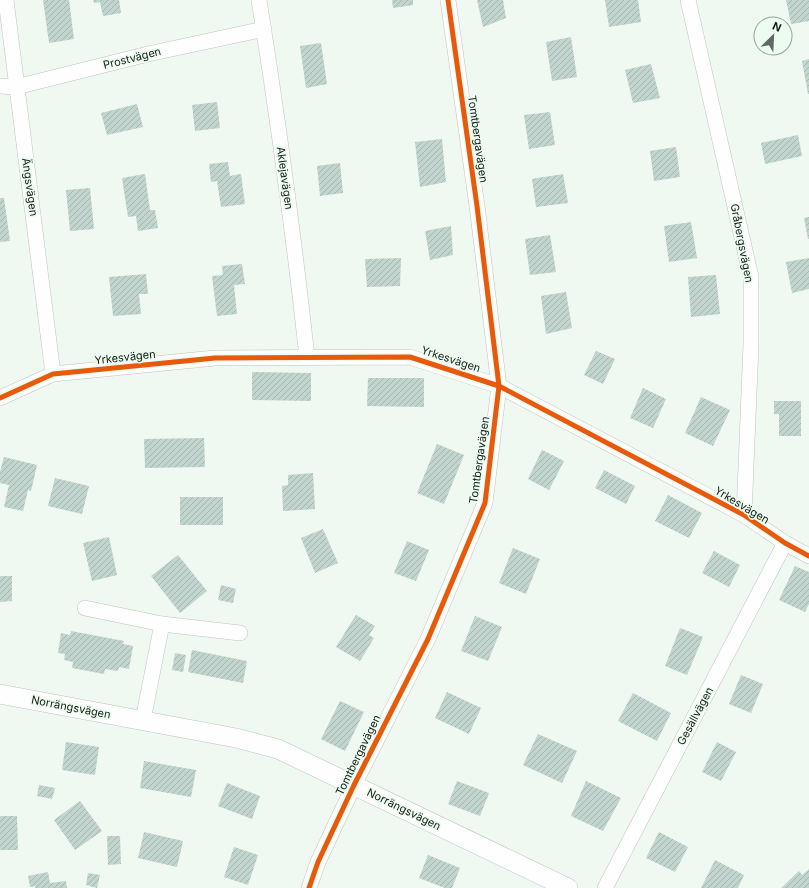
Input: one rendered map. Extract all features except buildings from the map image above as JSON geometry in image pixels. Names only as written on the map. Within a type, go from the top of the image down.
[{"type":"street","name":"Ängsvägen","points":[[6,0],[53,374]]},
{"type":"street","name":"Aklejavägen","points":[[259,0],[297,264],[307,357]]},
{"type":"street","name":"Tomtbergavägen","points":[[309,888],[318,862],[354,785],[428,639],[485,503],[499,386],[478,206],[448,0]]},
{"type":"street","name":"Gråbergsvägen","points":[[688,0],[751,277],[751,344],[744,515]]},
{"type":"street","name":"Prostvägen","points":[[0,86],[16,87],[148,54],[264,29]]},
{"type":"street","name":"Yrkesvägen","points":[[0,398],[53,374],[214,358],[410,357],[499,386],[744,515],[785,543],[809,556]]},
{"type":"street","name":"Gesällvägen","points":[[605,888],[785,543]]},
{"type":"street","points":[[85,608],[162,624],[240,633]]},
{"type":"street","points":[[143,720],[162,624]]},
{"type":"street","name":"Norrängsvägen","points":[[0,694],[143,720],[258,743],[278,749],[568,888]]},
{"type":"cycle path","points":[[309,888],[318,862],[354,785],[428,639],[485,503],[499,386],[477,206],[448,0]]},
{"type":"cycle path","points":[[0,398],[53,374],[215,358],[410,357],[499,386],[744,515],[785,543],[809,556]]}]
